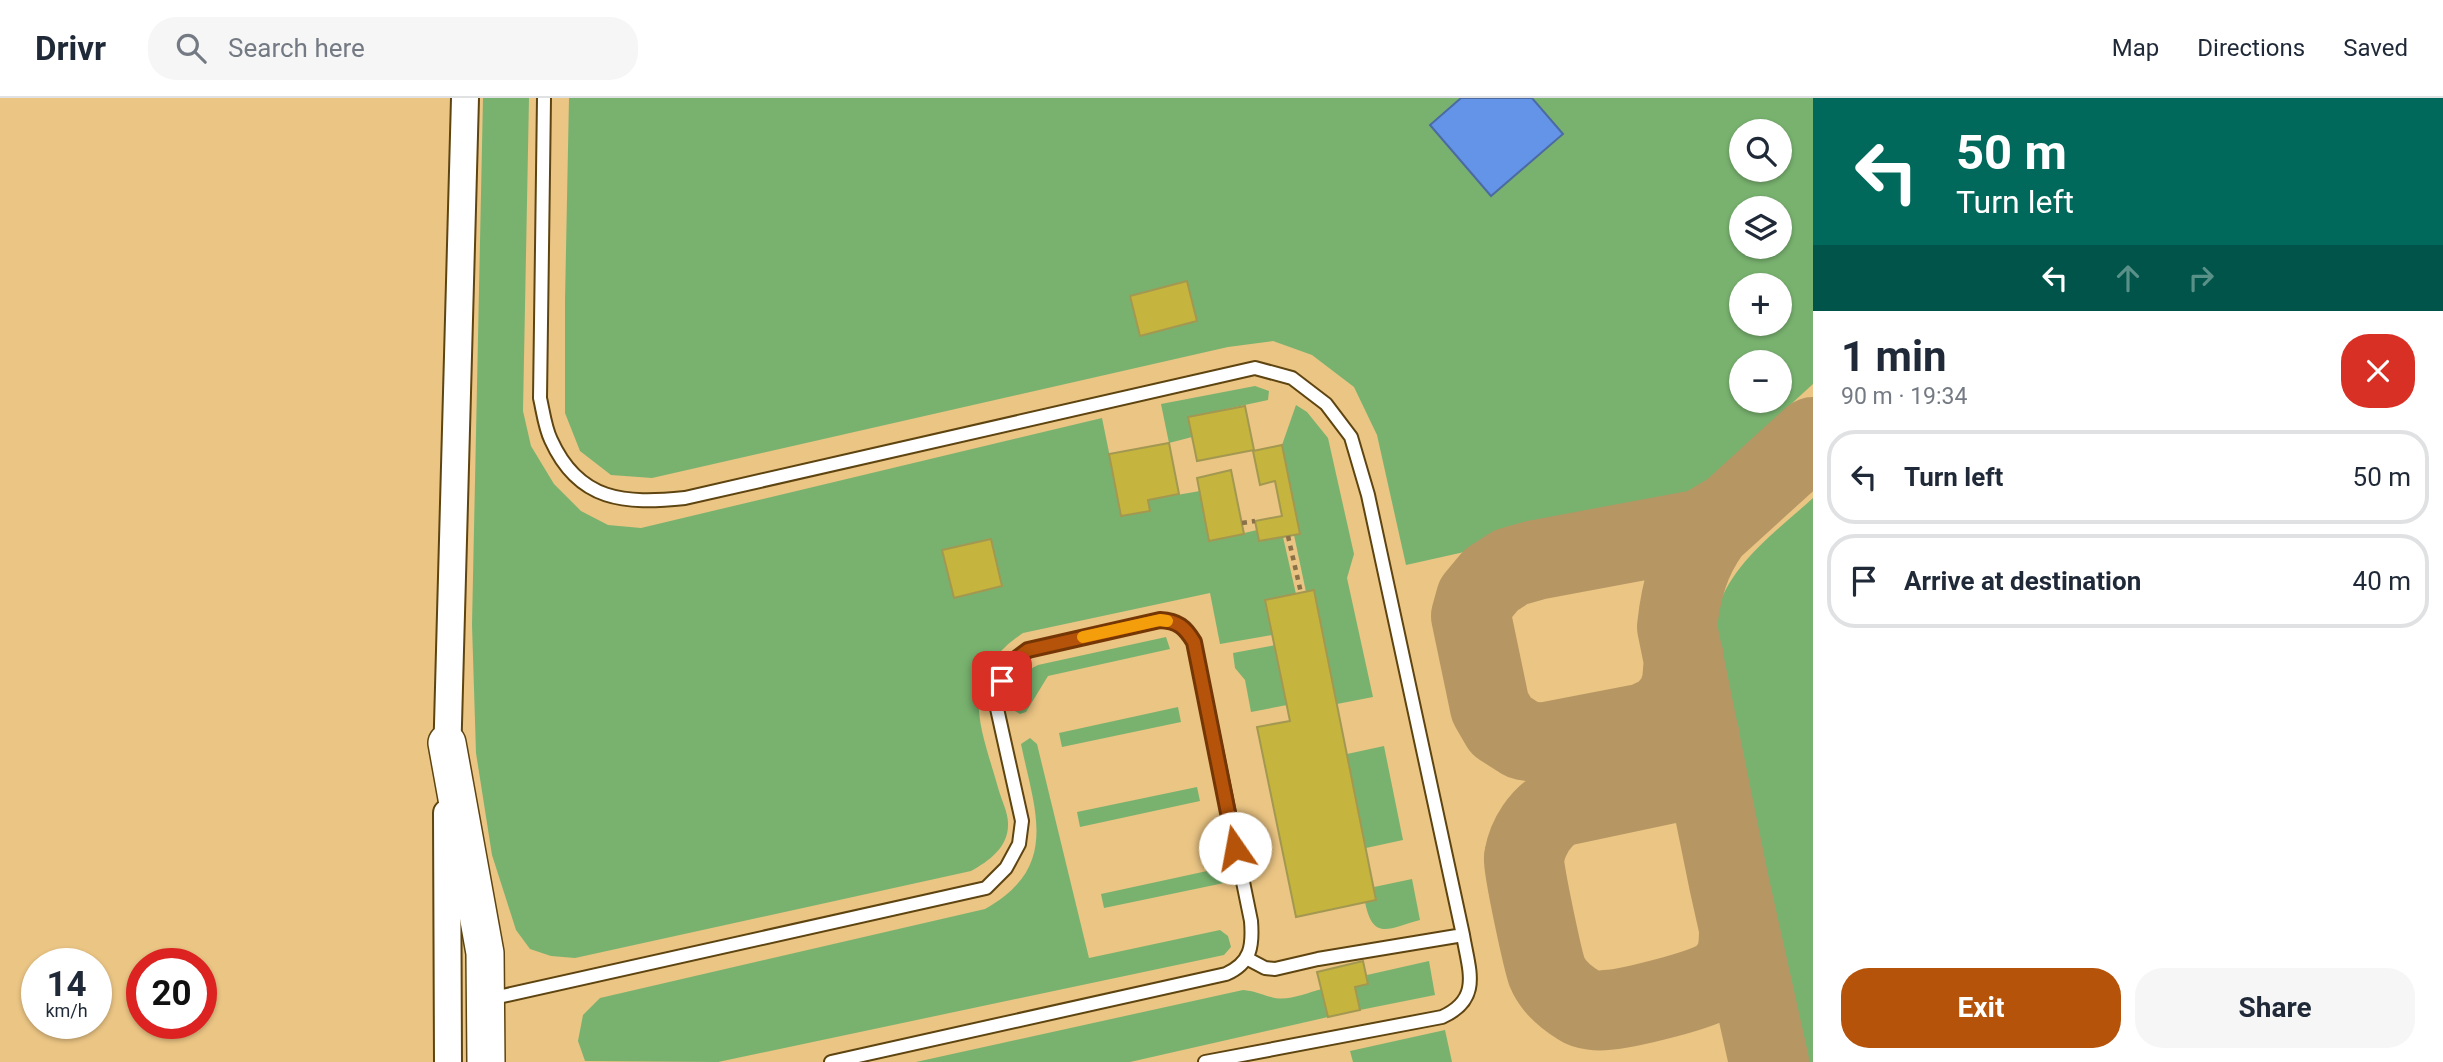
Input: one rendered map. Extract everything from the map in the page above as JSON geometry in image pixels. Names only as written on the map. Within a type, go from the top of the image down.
[{"type":"street","points":[[448,1062],[447,743],[465,98]]},
{"type":"street","points":[[447,743],[485,953],[486,1062]]},
{"type":"lane","points":[[544,98],[540,398],[550,439],[573,477],[611,498],[646,502],[685,498],[1255,369],[1292,379],[1326,404],[1350,437],[1368,495],[1471,980],[1467,997],[1456,1010],[1442,1017],[1206,1062]]},
{"type":"lane","points":[[485,1000],[986,888],[1006,868],[1019,844],[1022,821],[996,704],[1002,681],[1012,662],[1028,650],[1160,620],[1176,621],[1187,630],[1194,642],[1251,921],[1252,949],[1248,959],[1226,974],[831,1062]]},
{"type":"lane","points":[[1248,959],[1265,968],[1275,969],[1318,959],[1463,935]]},
{"type":"path","points":[[1242,523],[1255,521]]},
{"type":"path","points":[[1288,536],[1301,593]]},
{"type":"green space","points":[[483,98],[529,98],[523,411],[531,446],[554,484],[581,511],[608,525],[641,528],[1102,418],[1122,516],[1150,511],[1148,500],[1200,491],[1210,541],[1257,530],[1259,541],[1283,537],[1296,594],[1272,635],[1220,644],[1210,593],[1023,633],[1002,650],[988,668],[981,686],[981,725],[1008,823],[1005,839],[997,852],[971,871],[575,958],[551,956],[530,949],[516,930],[492,855],[476,753],[472,625]]},
{"type":"green space","points":[[569,98],[1813,98],[1813,384],[1792,403],[1792,350],[1729,350],[1729,413],[1781,413],[1683,503],[1406,565],[1377,435],[1354,387],[1312,355],[1273,341],[1228,347],[652,478],[611,475],[580,451],[565,413]]},
{"type":"green space","points":[[1255,386],[1269,391],[1268,400],[1189,417],[1192,437],[1169,443],[1161,404]]},
{"type":"green space","points":[[1296,405],[1307,412],[1328,438],[1354,554],[1347,578],[1373,697],[1337,704],[1314,590],[1306,592],[1294,535],[1300,533],[1282,445]]},
{"type":"green space","points":[[1813,498],[1813,1062],[1804,1062],[1718,665],[1715,628],[1722,598],[1742,565]]},
{"type":"green space","points":[[1166,637],[1170,649],[1048,676],[1026,712],[1020,714],[1013,710],[1013,695],[1017,683],[1038,665]]},
{"type":"green space","points":[[1276,645],[1287,705],[1251,712],[1245,680],[1235,668],[1233,653]]},
{"type":"green space","points":[[1178,707],[1181,722],[1062,747],[1059,733]]},
{"type":"green space","points":[[1030,738],[1037,744],[1089,958],[1220,930],[1228,936],[1231,947],[1224,955],[718,1062],[585,1061],[578,1041],[583,1015],[600,998],[985,909],[1009,893],[1024,875],[1033,856],[1036,836],[1036,815],[1021,744]]},
{"type":"green space","points":[[1384,746],[1403,840],[1366,848],[1347,754]]},
{"type":"green space","points":[[1197,787],[1200,801],[1080,827],[1077,812]]},
{"type":"green space","points":[[1221,868],[1224,883],[1104,908],[1101,894]]},
{"type":"green space","points":[[1412,879],[1420,920],[1391,928],[1378,927],[1368,915],[1365,902],[1376,899],[1374,887]]},
{"type":"green space","points":[[1429,961],[1435,995],[1360,1010],[1355,987],[1368,984],[1367,975]]},
{"type":"green space","points":[[1322,989],[1328,1017],[1130,1062],[916,1062],[1243,990],[1283,998]]},
{"type":"green space","points":[[1445,1030],[1452,1062],[1353,1062],[1350,1051]]},
{"type":"water","points":[[1461,98],[1532,98],[1563,134],[1491,196],[1430,125]]},
{"type":"building","points":[[1187,281],[1197,321],[1140,336],[1130,296]]},
{"type":"building","points":[[1245,406],[1254,450],[1197,461],[1188,417]]},
{"type":"building","points":[[1169,443],[1179,494],[1148,500],[1150,511],[1121,516],[1109,454]]},
{"type":"building","points":[[1282,445],[1300,534],[1259,541],[1255,521],[1282,516],[1275,481],[1260,485],[1253,451]]},
{"type":"building","points":[[1231,470],[1244,534],[1209,541],[1197,478]]},
{"type":"building","points":[[991,539],[1002,586],[954,598],[942,550]]},
{"type":"building","points":[[1314,590],[1376,900],[1296,917],[1257,727],[1290,721],[1265,600]]},
{"type":"building","points":[[1363,961],[1368,984],[1355,987],[1360,1010],[1328,1017],[1317,972]]},
{"type":"taxiway","points":[[1769,1062],[1677,627],[1687,576],[1703,541],[1711,530],[1813,437]]},
{"type":"taxiway","points":[[1684,658],[1682,683],[1677,698],[1664,714],[1645,723],[1541,743],[1523,740],[1501,726],[1490,707],[1471,616],[1476,598],[1491,580],[1511,567],[1702,529],[1729,513]]},
{"type":"taxiway","points":[[1700,737],[1693,769],[1676,782],[1558,807],[1540,822],[1524,857],[1533,913],[1547,972],[1553,983],[1575,1003],[1596,1010],[1648,1002],[1714,982],[1722,977],[1734,960],[1738,949],[1739,929]]},
{"type":"slow traffic","points":[[1083,637],[1160,620],[1167,621]]},
{"type":"route","points":[[1002,681],[1012,662],[1028,650],[1160,620],[1176,621],[1187,630],[1194,642],[1235,848]]}]
